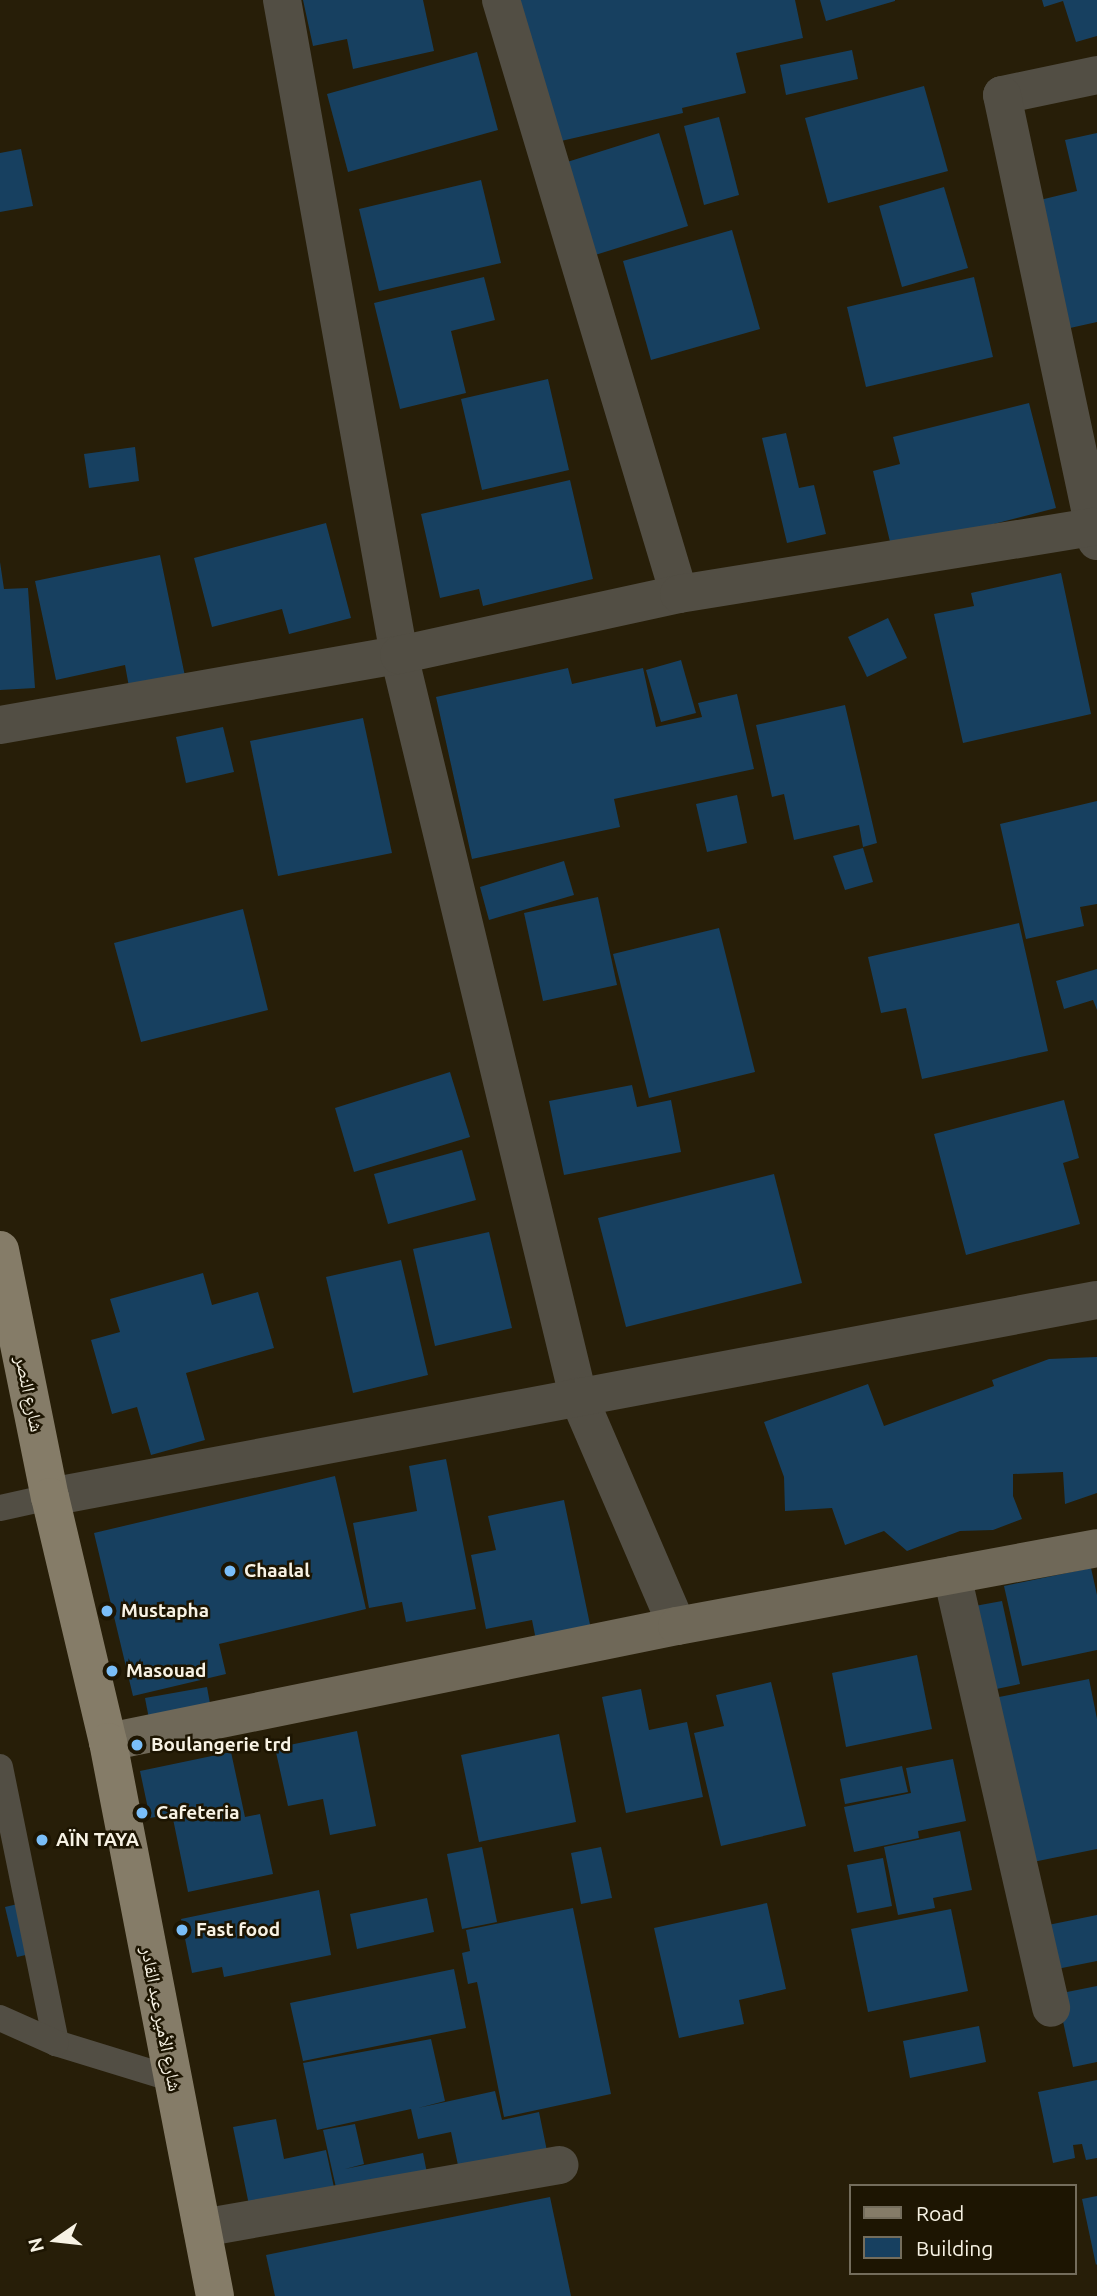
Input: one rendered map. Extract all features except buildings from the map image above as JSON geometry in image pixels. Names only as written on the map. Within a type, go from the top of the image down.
[{"type":"main road","name":"شارع النصر","points":[[0,1250],[50,1497],[108,1742]]},
{"type":"main road","points":[[108,1742],[677,1626],[1097,1548]]},
{"type":"main road","name":"شارع الأمير عبد القادر","points":[[108,1742],[215,2296]]},
{"type":"street","points":[[282,0],[399,654],[578,1396],[677,1626]]},
{"type":"street","points":[[501,0],[679,594]]},
{"type":"street","points":[[0,725],[399,654],[679,594],[1096,534],[1082,382],[1002,95],[1097,75]]},
{"type":"street","points":[[50,1497],[1097,1300]]},
{"type":"street","points":[[953,1575],[1051,2008]]},
{"type":"street","points":[[202,2228],[559,2165]]},
{"type":"lane","points":[[0,1508],[50,1497]]},
{"type":"lane","points":[[0,1767],[55,2043]]},
{"type":"lane","points":[[0,2018],[55,2043],[173,2079]]},
{"type":"place","name":"Chaalal","points":[[230,1571]]},
{"type":"place","name":"Mustapha","points":[[107,1611]]},
{"type":"place","name":"Masouad","points":[[112,1671]]},
{"type":"place","name":"Boulangerie trd","points":[[137,1745]]},
{"type":"place","name":"Cafeteria","points":[[142,1813]]},
{"type":"place","name":"AÏN TAYA","points":[[42,1840]]},
{"type":"place","name":"Fast food","points":[[182,1930]]}]
